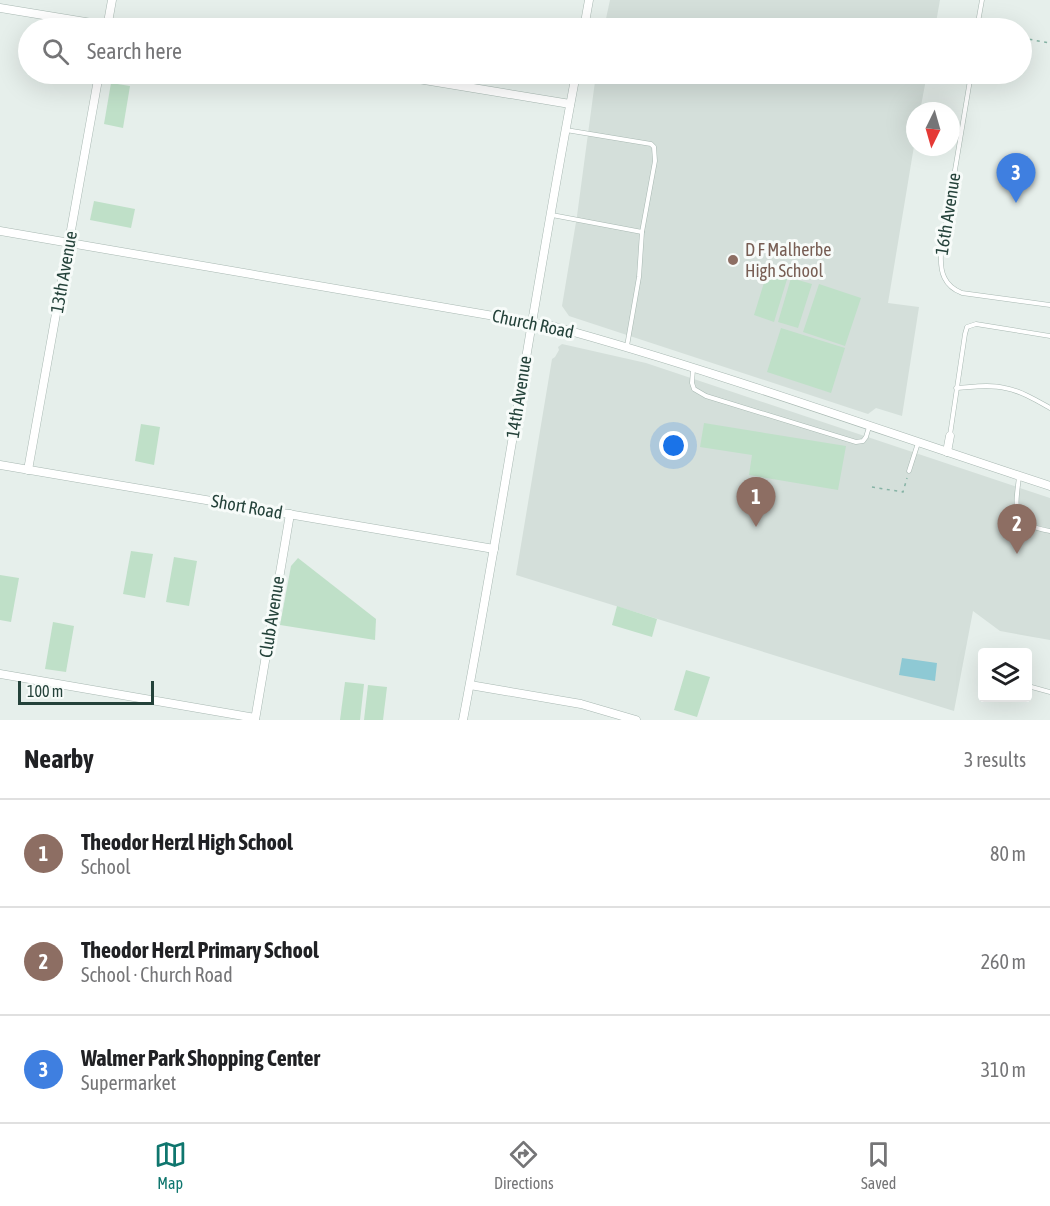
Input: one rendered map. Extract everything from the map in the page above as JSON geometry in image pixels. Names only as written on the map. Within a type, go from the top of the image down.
[{"type":"street","points":[[109,18],[112,0]]},
{"type":"street","points":[[586,18],[589,0]]},
{"type":"street","points":[[0,8],[56,18]]},
{"type":"street","name":"13th Avenue","points":[[28,470],[97,84]]},
{"type":"street","points":[[449,84],[570,104]]},
{"type":"street","name":"14th Avenue","points":[[463,720],[574,84]]},
{"type":"street","name":"Church Road","points":[[0,231],[531,321],[693,368],[1050,486]]},
{"type":"street","points":[[947,452],[950,436]]},
{"type":"street","name":"Short Road","points":[[0,465],[494,549]]},
{"type":"street","name":"Club Avenue","points":[[255,719],[290,514]]},
{"type":"street","points":[[0,674],[255,719]]},
{"type":"street","points":[[470,685],[581,704],[636,720]]},
{"type":"lane","points":[[979,18],[982,0]]},
{"type":"lane","name":"16th Avenue","points":[[969,84],[941,254],[943,277],[950,286],[962,293],[1050,305]]},
{"type":"lane","points":[[565,130],[651,144],[654,147],[655,160],[642,232],[639,277],[626,347]]},
{"type":"lane","points":[[550,215],[642,232]]},
{"type":"lane","points":[[950,436],[965,330],[969,326],[976,324],[1050,336]]},
{"type":"lane","points":[[693,368],[693,386],[699,393],[856,442],[863,441],[870,426]]},
{"type":"lane","points":[[956,388],[986,386],[1005,388],[1023,394],[1050,408]]},
{"type":"lane","points":[[909,471],[918,443]]},
{"type":"lane","points":[[1019,476],[1016,505],[1020,518],[1033,527],[1050,531]]},
{"type":"lane","points":[[1032,687],[1050,692]]},
{"type":"path","points":[[1032,40],[1050,43]]},
{"type":"path","points":[[872,487],[903,492],[909,471]]},
{"type":"shaded area","points":[[610,0],[940,0],[937,18],[606,18]]},
{"type":"shaded area","name":"D F Malherbe High School","points":[[595,84],[925,84],[922,102],[906,102],[906,156],[912,156],[888,303],[919,307],[902,416],[876,408],[868,414],[569,316],[562,306]]},
{"type":"shaded area","points":[[562,344],[646,363],[1050,498],[1050,640],[1000,631],[973,611],[954,711],[516,575],[552,359]]},
{"type":"green space","points":[[111,84],[130,86],[123,128],[104,124]]},
{"type":"green space","points":[[94,201],[135,209],[131,228],[90,220]]},
{"type":"green space","points":[[768,270],[788,276],[774,322],[754,315]]},
{"type":"green space","points":[[791,278],[812,284],[798,328],[778,322]]},
{"type":"green space","points":[[819,284],[861,298],[845,346],[803,332]]},
{"type":"green space","points":[[781,328],[845,348],[831,393],[767,372]]},
{"type":"green space","points":[[704,423],[846,446],[838,490],[749,475],[752,455],[700,447]]},
{"type":"green space","points":[[141,424],[160,427],[154,465],[135,461]]},
{"type":"green space","points":[[131,551],[153,554],[145,598],[123,594]]},
{"type":"green space","points":[[174,557],[197,561],[189,606],[166,602]]},
{"type":"green space","points":[[298,558],[376,619],[375,640],[280,625],[291,566]]},
{"type":"green space","points":[[0,575],[19,578],[11,622],[0,620]]},
{"type":"green space","points":[[617,606],[657,619],[652,637],[612,625]]},
{"type":"green space","points":[[53,622],[74,626],[66,672],[45,669]]},
{"type":"green space","points":[[686,670],[710,677],[697,717],[674,710]]},
{"type":"green space","points":[[345,682],[364,684],[360,720],[340,720]]},
{"type":"green space","points":[[368,685],[387,687],[383,720],[364,720]]},
{"type":"water","points":[[902,658],[937,663],[935,681],[899,675]]},
{"type":"place","name":"Walmer Park Shopping Center","points":[[1016,203]]},
{"type":"place","name":"D F Malherbe High School","points":[[733,260]]},
{"type":"place","name":"Theodor Herzl High School","points":[[756,527]]},
{"type":"place","name":"Theodor Herzl Primary School","points":[[1017,554]]}]
